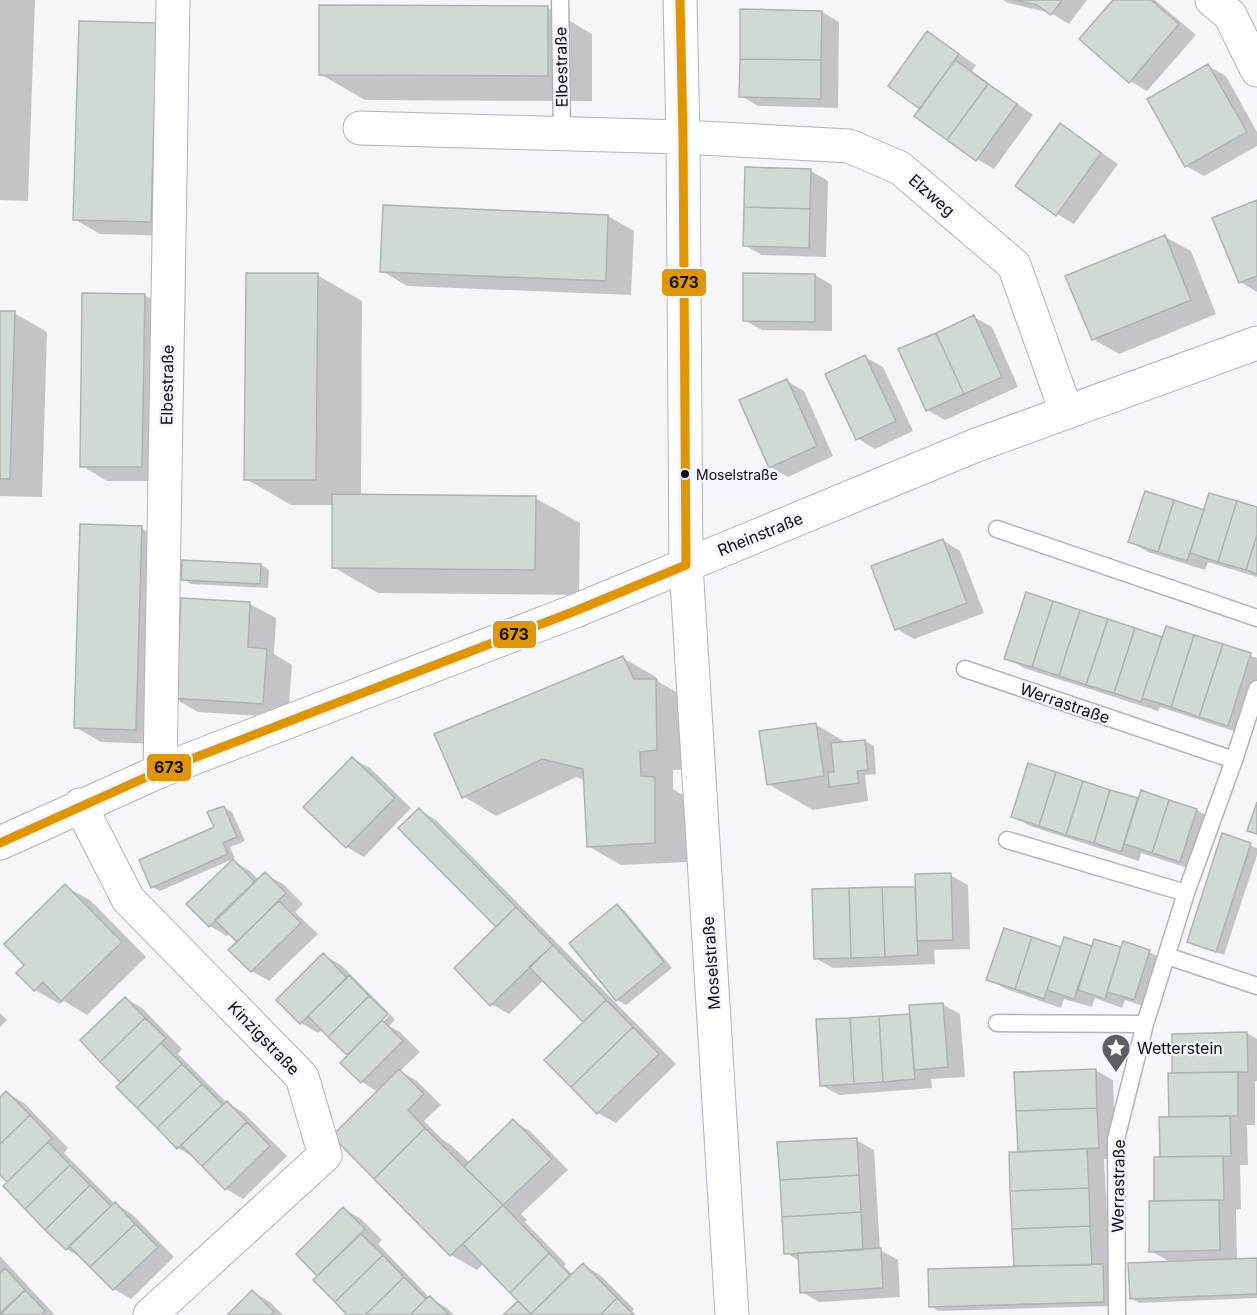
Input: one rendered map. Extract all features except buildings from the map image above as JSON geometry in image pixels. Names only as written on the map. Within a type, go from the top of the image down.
[{"type":"street","name":"Elbestraße","points":[[160,771],[174,0]]},
{"type":"street","name":"Moselstraße","points":[[680,0],[686,565],[732,1315]]},
{"type":"street","points":[[1230,5],[1257,70]]},
{"type":"street","points":[[360,128],[683,137]]},
{"type":"street","name":"Elzweg","points":[[683,137],[849,146],[900,168],[1014,265],[1066,411]]},
{"type":"street","name":"Rheinstraße","points":[[0,843],[80,805],[160,771],[574,611],[974,446],[1257,343]]},
{"type":"street","name":"Kinzigstraße","points":[[80,805],[128,899],[302,1077],[325,1155],[150,1315]]},
{"type":"lane","name":"Elbestraße","points":[[560,0],[562,134]]},
{"type":"lane","points":[[997,529],[1257,618]]},
{"type":"lane","name":"Werrastraße","points":[[965,669],[1234,760]]},
{"type":"lane","name":"Werrastraße","points":[[1117,1315],[1116,1139],[1145,1024],[1186,893],[1257,689]]},
{"type":"lane","points":[[1007,840],[1186,893]]},
{"type":"lane","points":[[1167,956],[1257,986]]},
{"type":"lane","points":[[997,1023],[1145,1024]]},
{"type":"transit line","name":"673","points":[[680,0],[686,565]]},
{"type":"transit line","name":"673","points":[[0,843],[160,771],[575,611],[686,565]]},
{"type":"place","name":"Moselstraße","points":[[685,474]]},
{"type":"place","name":"Wetterstein","points":[[1116,1074]]}]
